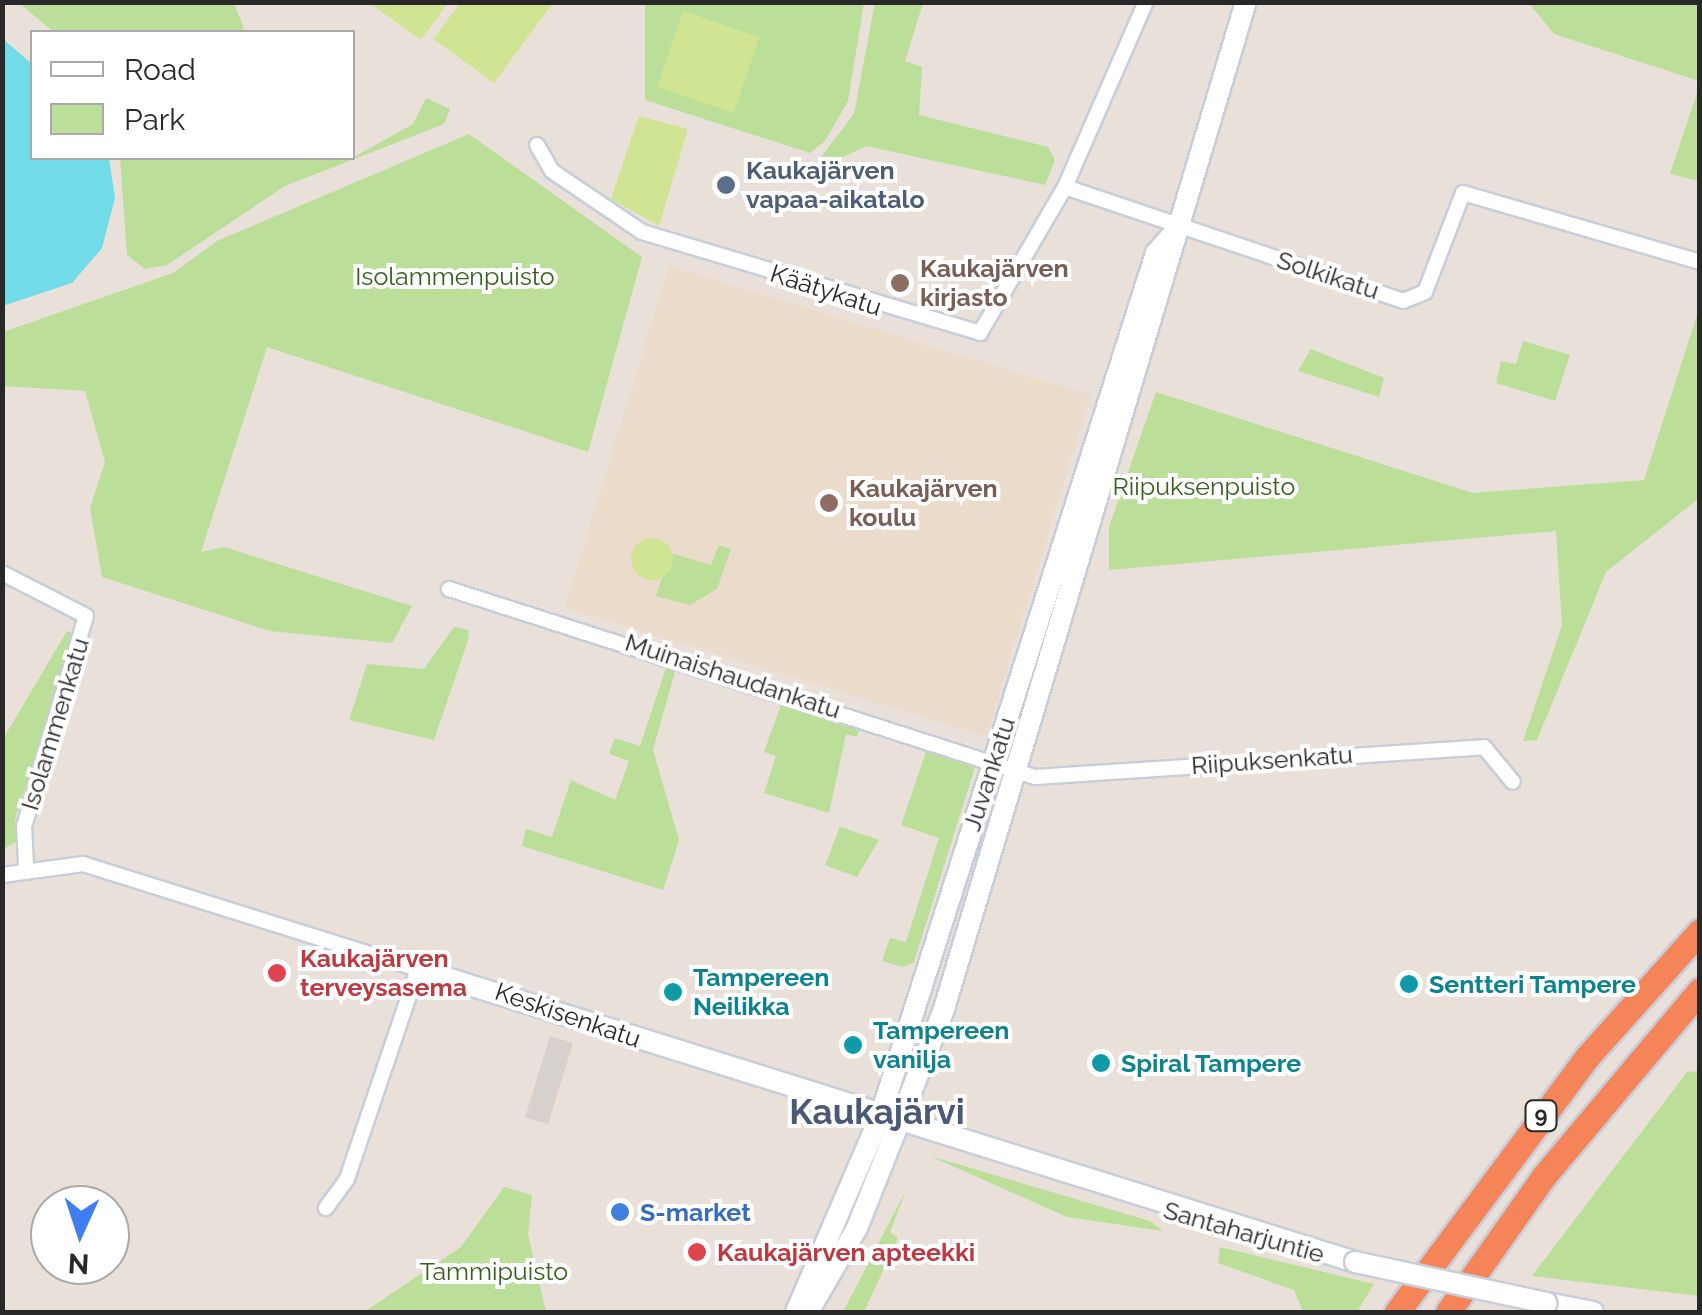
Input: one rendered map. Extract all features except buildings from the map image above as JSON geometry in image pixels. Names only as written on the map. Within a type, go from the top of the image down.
[{"type":"highway","name":"9","points":[[1397,1312],[1587,1056],[1700,932]]},
{"type":"highway","name":"9","points":[[1448,1312],[1544,1176],[1700,990]]},
{"type":"main road","name":"Juvankatu","points":[[808,1312],[902,1124],[1174,260],[1174,230],[1246,2]]},
{"type":"main road","name":"Juvankatu","points":[[796,1312],[880,1118],[1156,254],[1174,230]]},
{"type":"main road","name":"Keskisenkatu","points":[[418,969],[902,1124]]},
{"type":"main road","name":"Santaharjuntie","points":[[902,1124],[1355,1262],[1594,1312]]},
{"type":"street","name":"Käätykatu","points":[[537,146],[552,171],[642,232],[966,335],[993,321],[1065,187],[1146,2]]},
{"type":"street","name":"Solkikatu","points":[[1065,187],[1174,230],[1404,301],[1425,292],[1463,193],[1700,262]]},
{"type":"street","name":"Isolammenkatu","points":[[2,573],[86,616],[24,826],[26,866]]},
{"type":"street","name":"Muinaishaudankatu","points":[[449,590],[1015,770]]},
{"type":"street","name":"Riipuksenkatu","points":[[1015,770],[1035,777],[1484,746],[1513,782]]},
{"type":"street","name":"Keskisenkatu","points":[[2,875],[26,866],[83,864],[418,969]]},
{"type":"street","points":[[326,1208],[348,1179],[418,969]]},
{"type":"shaded area","name":"Kaukajärven koulu","points":[[669,266],[1091,395],[986,736],[565,607]]},
{"type":"shaded area","points":[[550,1036],[573,1043],[548,1124],[525,1117]]},
{"type":"green space","points":[[460,2],[553,3],[494,83],[433,39]]},
{"type":"green space","points":[[875,2],[923,3],[905,61],[922,67],[919,115],[1048,147],[1055,160],[1045,185],[866,146],[808,174],[854,114]]},
{"type":"green space","points":[[19,3],[234,3],[244,30],[52,30]]},
{"type":"green space","points":[[369,3],[448,3],[421,40]]},
{"type":"green space","points":[[645,3],[864,3],[848,101],[825,141],[810,153],[645,100]]},
{"type":"green space","points":[[1529,3],[1699,3],[1699,81],[1554,34]]},
{"type":"green space","points":[[683,11],[760,37],[734,113],[657,87]]},
{"type":"green space","points":[[1699,87],[1699,181],[1670,174]]},
{"type":"green space","points":[[426,98],[450,109],[444,124],[355,159],[355,156],[413,124]]},
{"type":"green space","points":[[639,116],[688,129],[659,226],[611,199]]},
{"type":"green space","name":"Isolammenpuisto","points":[[469,134],[642,257],[588,452],[267,347],[201,552],[224,547],[412,606],[392,643],[270,631],[102,577],[90,508],[105,462],[85,391],[3,386],[3,332],[173,273],[217,241]]},
{"type":"green space","points":[[120,160],[352,160],[285,186],[167,265],[145,269],[127,255]]},
{"type":"green space","name":"Riipuksenpuisto","points":[[1699,309],[1698,499],[1606,572],[1537,740],[1523,741],[1562,625],[1556,531],[1109,570],[1109,527],[1156,392],[1473,493],[1644,480]]},
{"type":"green space","points":[[1523,341],[1570,355],[1555,401],[1496,383],[1501,361],[1516,364]]},
{"type":"green space","points":[[1311,349],[1384,378],[1379,397],[1298,371]]},
{"type":"green space","points":[[652,538],[667,544],[673,559],[667,574],[652,580],[637,574],[631,559],[637,544]]},
{"type":"green space","points":[[719,545],[731,549],[717,589],[690,605],[656,596],[670,553],[711,565]]},
{"type":"green space","points":[[454,627],[469,630],[468,640],[434,740],[349,720],[367,664],[424,669]]},
{"type":"green space","points":[[67,631],[76,635],[15,819],[16,842],[3,849],[3,739]]},
{"type":"green space","points":[[667,665],[676,668],[653,750],[679,840],[663,890],[522,846],[526,829],[552,837],[571,780],[615,800],[629,761],[609,754],[615,738],[640,746]]},
{"type":"green space","points":[[782,702],[860,727],[857,737],[846,734],[829,813],[764,793],[776,756],[764,752]]},
{"type":"green space","points":[[927,749],[975,767],[914,962],[903,967],[882,961],[890,938],[906,942],[939,838],[901,825]]},
{"type":"green space","points":[[840,827],[879,840],[857,877],[825,865]]},
{"type":"green space","points":[[1699,1071],[1699,1296],[1532,1276],[1687,1072]]},
{"type":"green space","points":[[930,1156],[1150,1221],[1163,1231],[1067,1217]]},
{"type":"green space","name":"Tammipuisto","points":[[504,1187],[532,1195],[528,1234],[546,1312],[364,1312],[461,1247]]},
{"type":"green space","points":[[906,1190],[890,1232],[898,1238],[864,1312],[843,1312]]},
{"type":"green space","points":[[1220,1247],[1374,1284],[1357,1312],[1303,1312],[1294,1290],[1218,1263]]},
{"type":"water","points":[[3,39],[30,62],[30,160],[109,160],[115,198],[102,248],[72,283],[3,306]]},
{"type":"place","name":"Kaukajärven vapaa-aikatalo","points":[[726,185]]},
{"type":"place","name":"Kaukajärven kirjasto","points":[[900,283]]},
{"type":"place","name":"Kaukajärven koulu","points":[[829,503]]},
{"type":"place","name":"Kaukajärven terveysasema","points":[[277,973]]},
{"type":"place","name":"Sentteri Tampere","points":[[1409,984]]},
{"type":"place","name":"Tampereen Neilikka","points":[[673,992]]},
{"type":"place","name":"Tampereen vanilja","points":[[853,1045]]},
{"type":"place","name":"Spiral Tampere","points":[[1101,1063]]},
{"type":"place","name":"S-market","points":[[620,1212]]},
{"type":"place","name":"Kaukajärven apteekki","points":[[697,1252]]},
{"type":"district","name":"Kaukajärvi","points":[[877,1112]]}]
